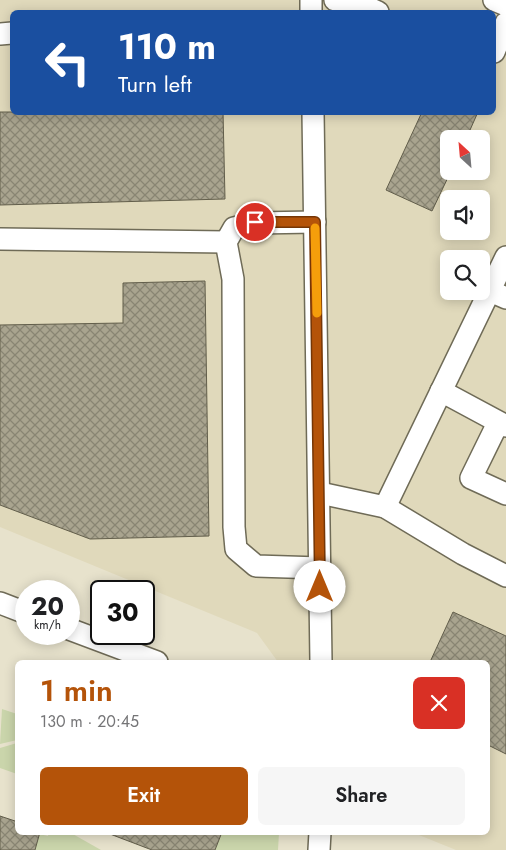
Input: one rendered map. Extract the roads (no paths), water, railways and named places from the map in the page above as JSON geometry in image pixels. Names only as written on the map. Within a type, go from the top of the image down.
[{"type":"street","points":[[335,0],[368,6]]},
{"type":"street","points":[[494,0],[506,5]]},
{"type":"street","points":[[496,47],[506,23]]},
{"type":"street","points":[[313,115],[321,660]]},
{"type":"street","points":[[315,222],[255,222],[234,228],[226,242],[233,279],[234,527],[236,549],[256,566],[320,568]]},
{"type":"street","points":[[0,239],[226,242]]},
{"type":"street","points":[[385,507],[441,391],[498,294],[506,257]]},
{"type":"street","points":[[441,391],[502,424],[471,478],[506,494]]},
{"type":"street","points":[[320,493],[385,507],[462,554],[506,576]]},
{"type":"street","points":[[0,603],[15,609]]},
{"type":"street","points":[[80,633],[152,660]]},
{"type":"street","points":[[319,850],[320,835]]}]
